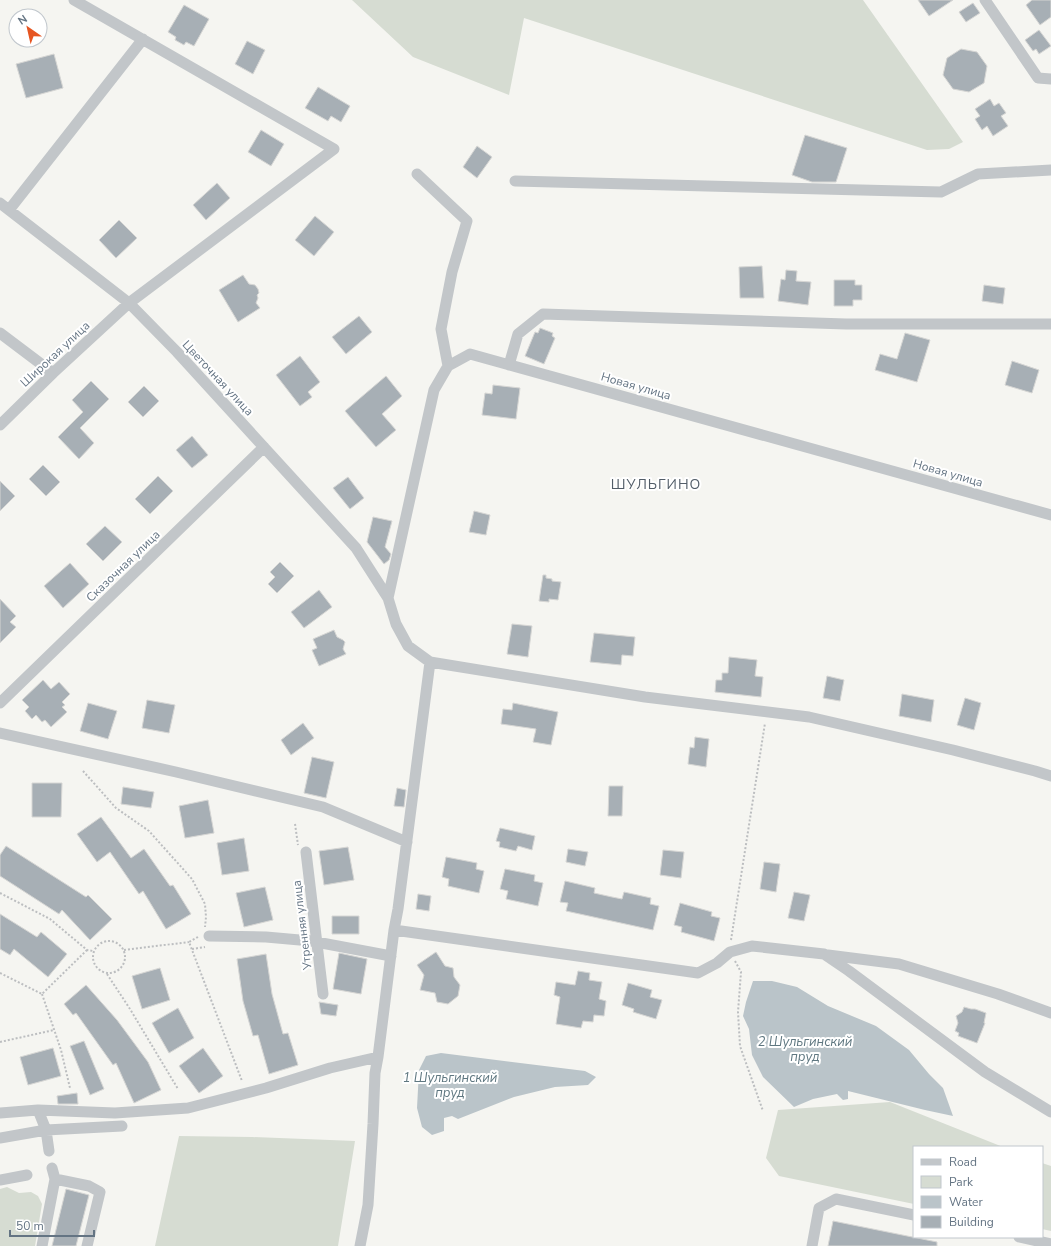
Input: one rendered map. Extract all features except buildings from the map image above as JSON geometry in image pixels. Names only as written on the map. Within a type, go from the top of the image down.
[{"type":"street","points":[[4,206],[143,39],[74,0]]},
{"type":"street","points":[[985,0],[1038,78],[1051,79]]},
{"type":"street","name":"Широкая улица","points":[[0,425],[53,373],[129,303],[334,149],[143,39]]},
{"type":"street","points":[[515,181],[941,192],[978,174],[1051,170]]},
{"type":"street","points":[[417,174],[467,221],[452,272],[441,329],[448,366],[434,390],[388,598],[396,624],[408,646],[430,662],[645,696],[808,717],[953,750],[1051,776]]},
{"type":"street","name":"Цветочная улица","points":[[4,206],[129,303],[356,548],[388,598]]},
{"type":"street","points":[[509,365],[518,334],[543,314],[846,324],[1051,324]]},
{"type":"street","points":[[0,333],[53,373]]},
{"type":"street","name":"Новая улица","points":[[448,366],[470,354],[1051,515]]},
{"type":"street","name":"Сказочная улица","points":[[0,703],[264,447]]},
{"type":"street","points":[[360,1246],[368,1205],[375,1073],[430,662]]},
{"type":"street","points":[[0,733],[176,772],[323,807],[407,842]]},
{"type":"street","name":"Утренняя улица","points":[[302,850],[317,942],[323,994]]},
{"type":"street","points":[[394,930],[698,973],[717,963],[730,952],[752,946],[824,954],[899,964],[998,994],[1051,1013]]},
{"type":"street","points":[[207,936],[266,937],[317,942],[391,956]]},
{"type":"street","points":[[824,954],[985,1072],[1051,1112]]},
{"type":"street","points":[[0,1113],[38,1110],[115,1113],[188,1108],[266,1088],[330,1068],[378,1057]]},
{"type":"street","points":[[38,1110],[46,1130],[49,1151]]},
{"type":"street","points":[[0,1138],[46,1130],[122,1126]]},
{"type":"street","points":[[42,1246],[55,1179],[52,1168]]},
{"type":"street","points":[[0,1180],[27,1175]]},
{"type":"street","points":[[55,1179],[89,1186],[100,1192],[87,1246]]},
{"type":"street","points":[[812,1246],[819,1208],[836,1200],[913,1216]]},
{"type":"street","points":[[1024,1238],[1051,1244]]},
{"type":"path","points":[[763,1111],[740,1046],[738,1012],[741,972],[730,952],[766,712]]},
{"type":"path","points":[[83,771],[116,808],[149,831],[192,879],[205,904],[207,936]]},
{"type":"path","points":[[295,824],[302,850]]},
{"type":"path","points":[[0,893],[50,919],[87,950],[93,950]]},
{"type":"path","points":[[124,950],[189,942],[198,937],[207,936]]},
{"type":"path","points":[[192,949],[207,936]]},
{"type":"path","points":[[108,941],[118,943],[124,950],[125,959],[122,967],[116,973],[107,974],[100,972],[94,966],[92,958],[93,950],[100,943],[108,941]]},
{"type":"path","points":[[189,942],[242,1081]]},
{"type":"path","points":[[42,994],[87,950]]},
{"type":"path","points":[[0,973],[42,994],[61,1050],[70,1088]]},
{"type":"path","points":[[107,974],[178,1089]]},
{"type":"path","points":[[0,1042],[54,1030]]},
{"type":"green space","points":[[352,0],[863,0],[963,142],[949,149],[927,150],[524,18],[509,95],[413,57]]},
{"type":"green space","points":[[890,1102],[1000,1146],[913,1146],[913,1204],[779,1176],[766,1158],[778,1110]]},
{"type":"green space","points":[[179,1136],[355,1141],[338,1246],[155,1246]]},
{"type":"green space","points":[[1043,1163],[1051,1166],[1051,1231],[1043,1229]]},
{"type":"green space","points":[[7,1187],[19,1193],[31,1192],[38,1196],[42,1204],[35,1246],[0,1246],[0,1189]]},
{"type":"water","name":"2 Шульгинский пруд","points":[[753,981],[772,981],[797,987],[828,1006],[876,1026],[909,1050],[943,1088],[953,1116],[848,1091],[848,1099],[843,1100],[837,1094],[813,1099],[794,1107],[763,1077],[752,1055],[749,1029],[743,1016]]},
{"type":"water","name":"1 Шульгинский пруд","points":[[441,1053],[585,1071],[596,1077],[588,1085],[555,1087],[514,1097],[458,1119],[452,1116],[444,1118],[444,1131],[432,1135],[422,1127],[417,1108],[419,1070],[426,1056]]},
{"type":"district","name":"ШУЛЬГИНО","points":[[656,484]]}]
